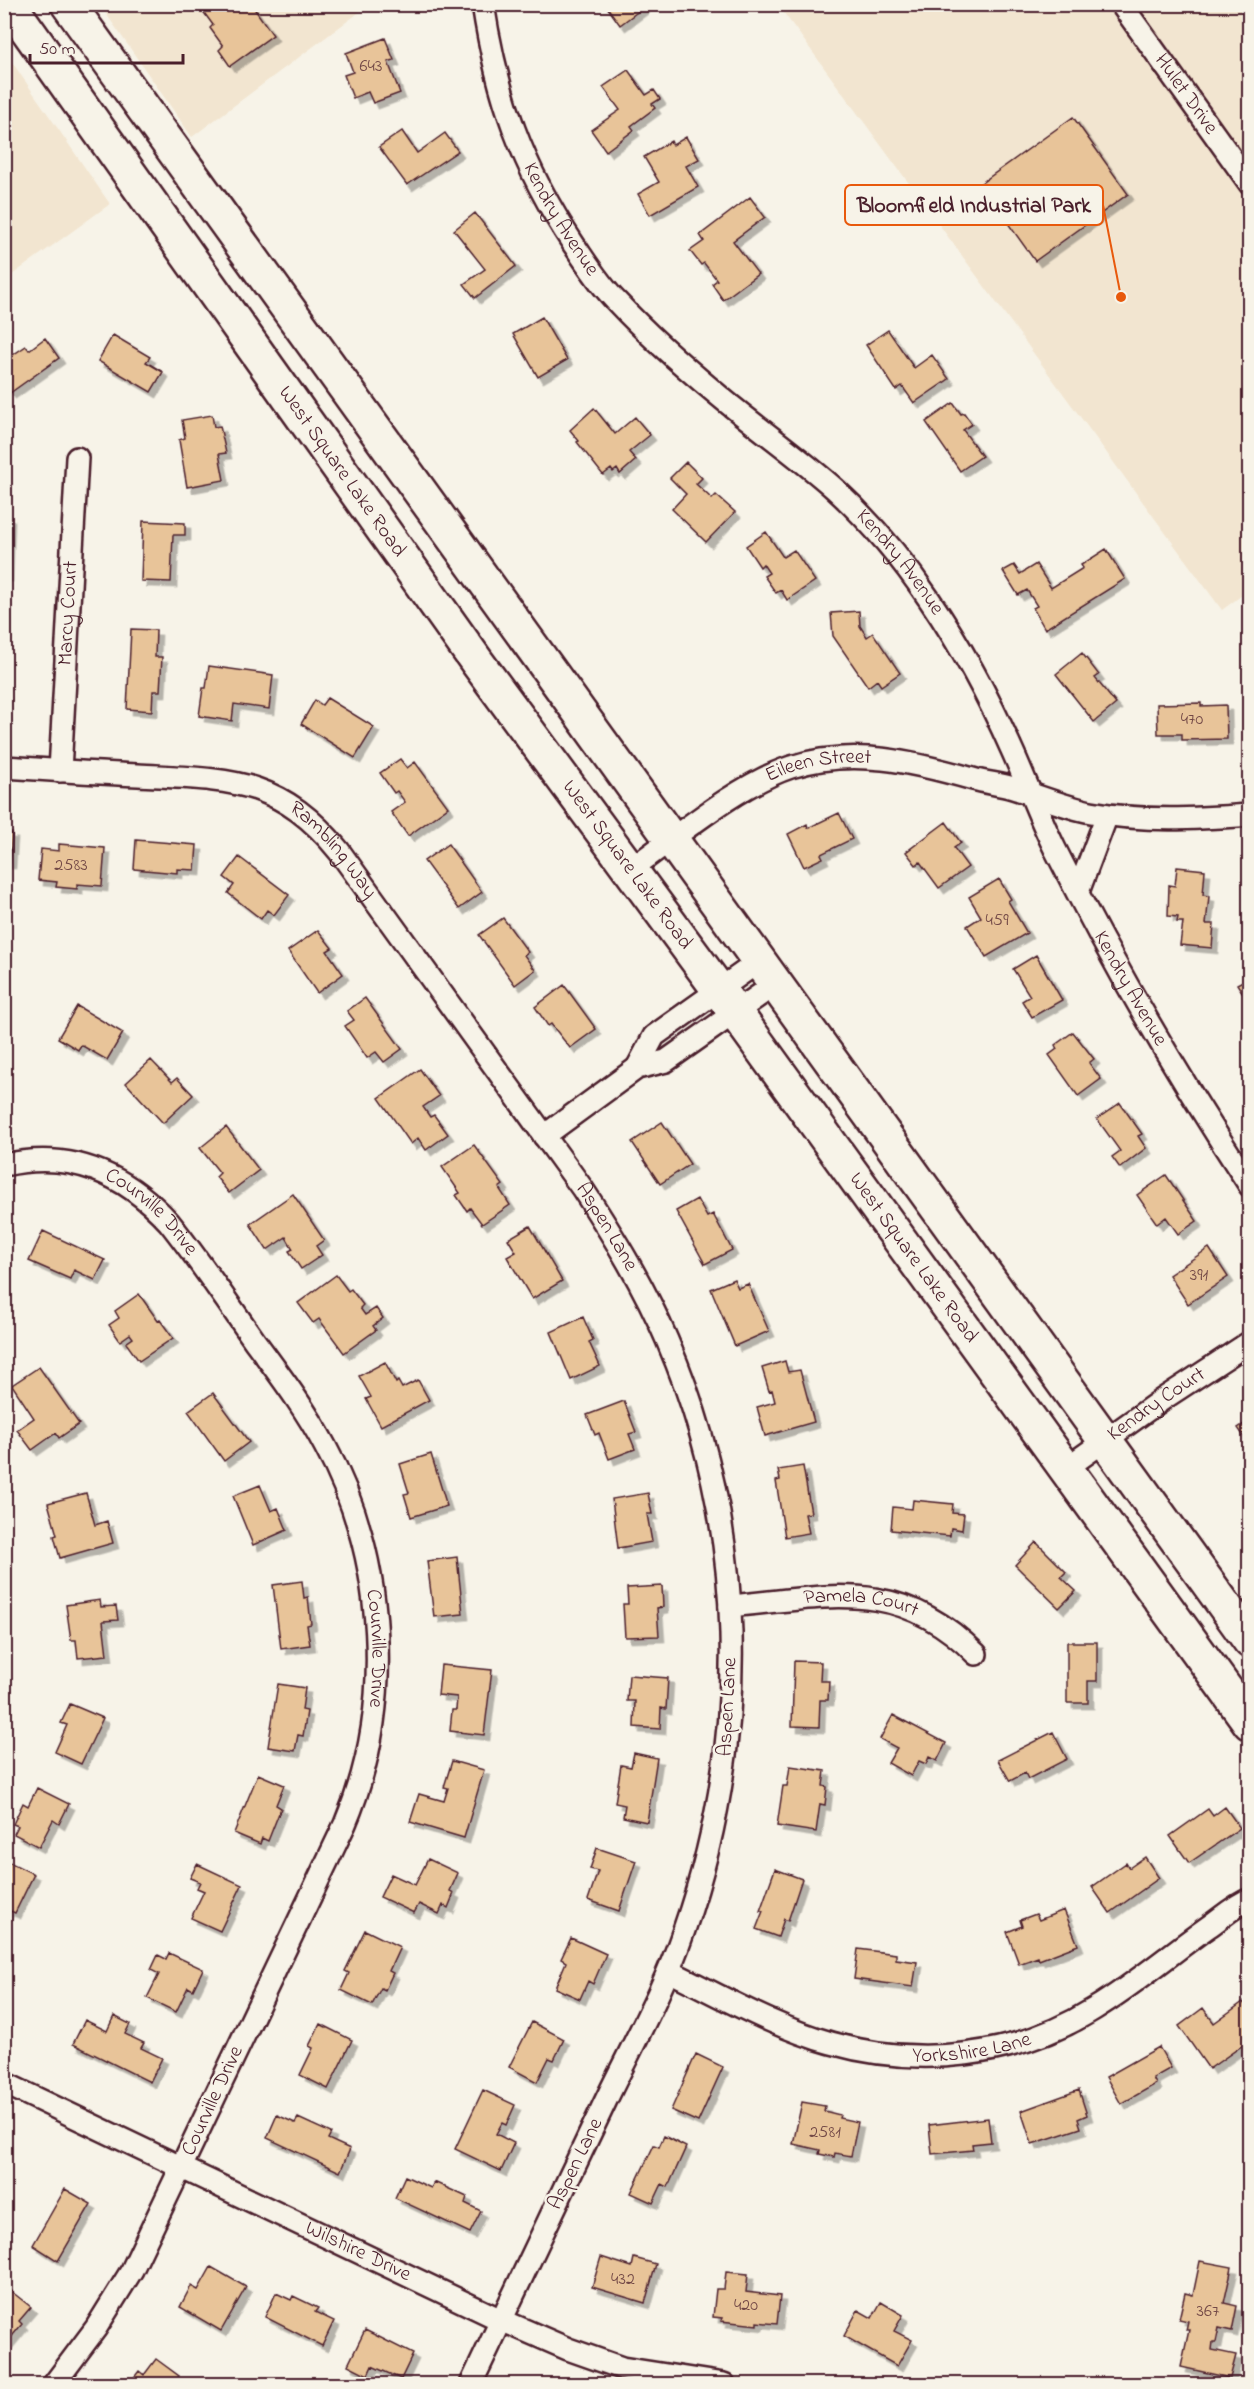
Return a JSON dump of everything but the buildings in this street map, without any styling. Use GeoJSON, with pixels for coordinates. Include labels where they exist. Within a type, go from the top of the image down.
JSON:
{"type":"FeatureCollection","features":[{"type":"Feature","properties":{"kind":"highway","name":"West Square Lake Road"},"geometry":{"type":"LineString","coordinates":[[9,4],[477,662],[631,869],[1250,1724]]}},
{"type":"Feature","properties":{"kind":"highway"},"geometry":{"type":"LineString","coordinates":[[68,4],[670,841],[1250,1641]]}},
{"type":"Feature","properties":{"kind":"street","name":"Kendry Avenue"},"geometry":{"type":"LineString","coordinates":[[483,4],[499,89],[518,142],[544,196],[595,276],[615,301],[686,367],[835,489],[881,536],[922,589],[957,643],[1002,730],[1056,851],[1078,892],[1178,1073],[1250,1186]]}},
{"type":"Feature","properties":{"kind":"street","name":"Hulet Drive"},"geometry":{"type":"LineString","coordinates":[[1121,4],[1250,184]]}},
{"type":"Feature","properties":{"kind":"street","name":"Marcy Court"},"geometry":{"type":"LineString","coordinates":[[60,771],[77,458]]}},
{"type":"Feature","properties":{"kind":"street","name":"Eileen Street"},"geometry":{"type":"LineString","coordinates":[[631,869],[755,784],[789,768],[827,758],[867,757],[910,762],[1077,809],[1107,814],[1189,819],[1250,815]]}},
{"type":"Feature","properties":{"kind":"street","name":"Rambling Way"},"geometry":{"type":"LineString","coordinates":[[4,767],[235,782],[272,795],[300,812],[325,834],[339,851],[544,1136]]}},
{"type":"Feature","properties":{"kind":"street"},"geometry":{"type":"LineString","coordinates":[[1078,892],[1107,814]]}},
{"type":"Feature","properties":{"kind":"street"},"geometry":{"type":"LineString","coordinates":[[544,1136],[638,1068],[654,1036],[727,1001],[766,973]]}},
{"type":"Feature","properties":{"kind":"street","name":"Aspen Lane"},"geometry":{"type":"LineString","coordinates":[[471,2385],[669,1971],[695,1898],[712,1831],[722,1786],[730,1716],[730,1606],[719,1515],[706,1454],[687,1392],[667,1340],[640,1283],[612,1234],[544,1136]]}},
{"type":"Feature","properties":{"kind":"street","name":"Courville Drive"},"geometry":{"type":"LineString","coordinates":[[4,1166],[23,1161],[43,1161],[85,1166],[104,1172],[143,1195],[169,1222],[297,1401],[325,1446],[352,1510],[363,1544],[370,1580],[376,1636],[377,1679],[370,1738],[358,1789],[345,1824],[136,2261],[111,2306],[54,2385]]}},
{"type":"Feature","properties":{"kind":"street","name":"Kendry Court"},"geometry":{"type":"LineString","coordinates":[[1065,1469],[1250,1342]]}},
{"type":"Feature","properties":{"kind":"street","name":"Pamela Court"},"geometry":{"type":"LineString","coordinates":[[730,1606],[840,1596],[879,1598],[906,1605],[938,1622],[959,1637],[976,1654]]}},
{"type":"Feature","properties":{"kind":"street","name":"Yorkshire Lane"},"geometry":{"type":"LineString","coordinates":[[669,1971],[788,2027],[830,2043],[894,2056],[972,2054],[1006,2047],[1047,2033],[1093,2010],[1249,1898]]}},
{"type":"Feature","properties":{"kind":"street","name":"Wilshire Drive"},"geometry":{"type":"LineString","coordinates":[[4,2083],[501,2320],[568,2349],[622,2368],[724,2385]]}},
{"type":"Feature","properties":{"kind":"shaded area"},"geometry":{"type":"Polygon","coordinates":[[[100,5],[369,5],[192,137],[100,5]]]}},
{"type":"Feature","properties":{"kind":"shaded area"},"geometry":{"type":"Polygon","coordinates":[[[778,5],[1249,5],[1249,590],[1222,610],[778,5]]]}},
{"type":"Feature","properties":{"kind":"shaded area"},"geometry":{"type":"Polygon","coordinates":[[[5,52],[110,204],[4,280],[5,52]]]}},
{"type":"Feature","properties":{"kind":"place","name":"Bloomfield Industrial Park"},"geometry":{"type":"Point","coordinates":[1121,297]}}]}
